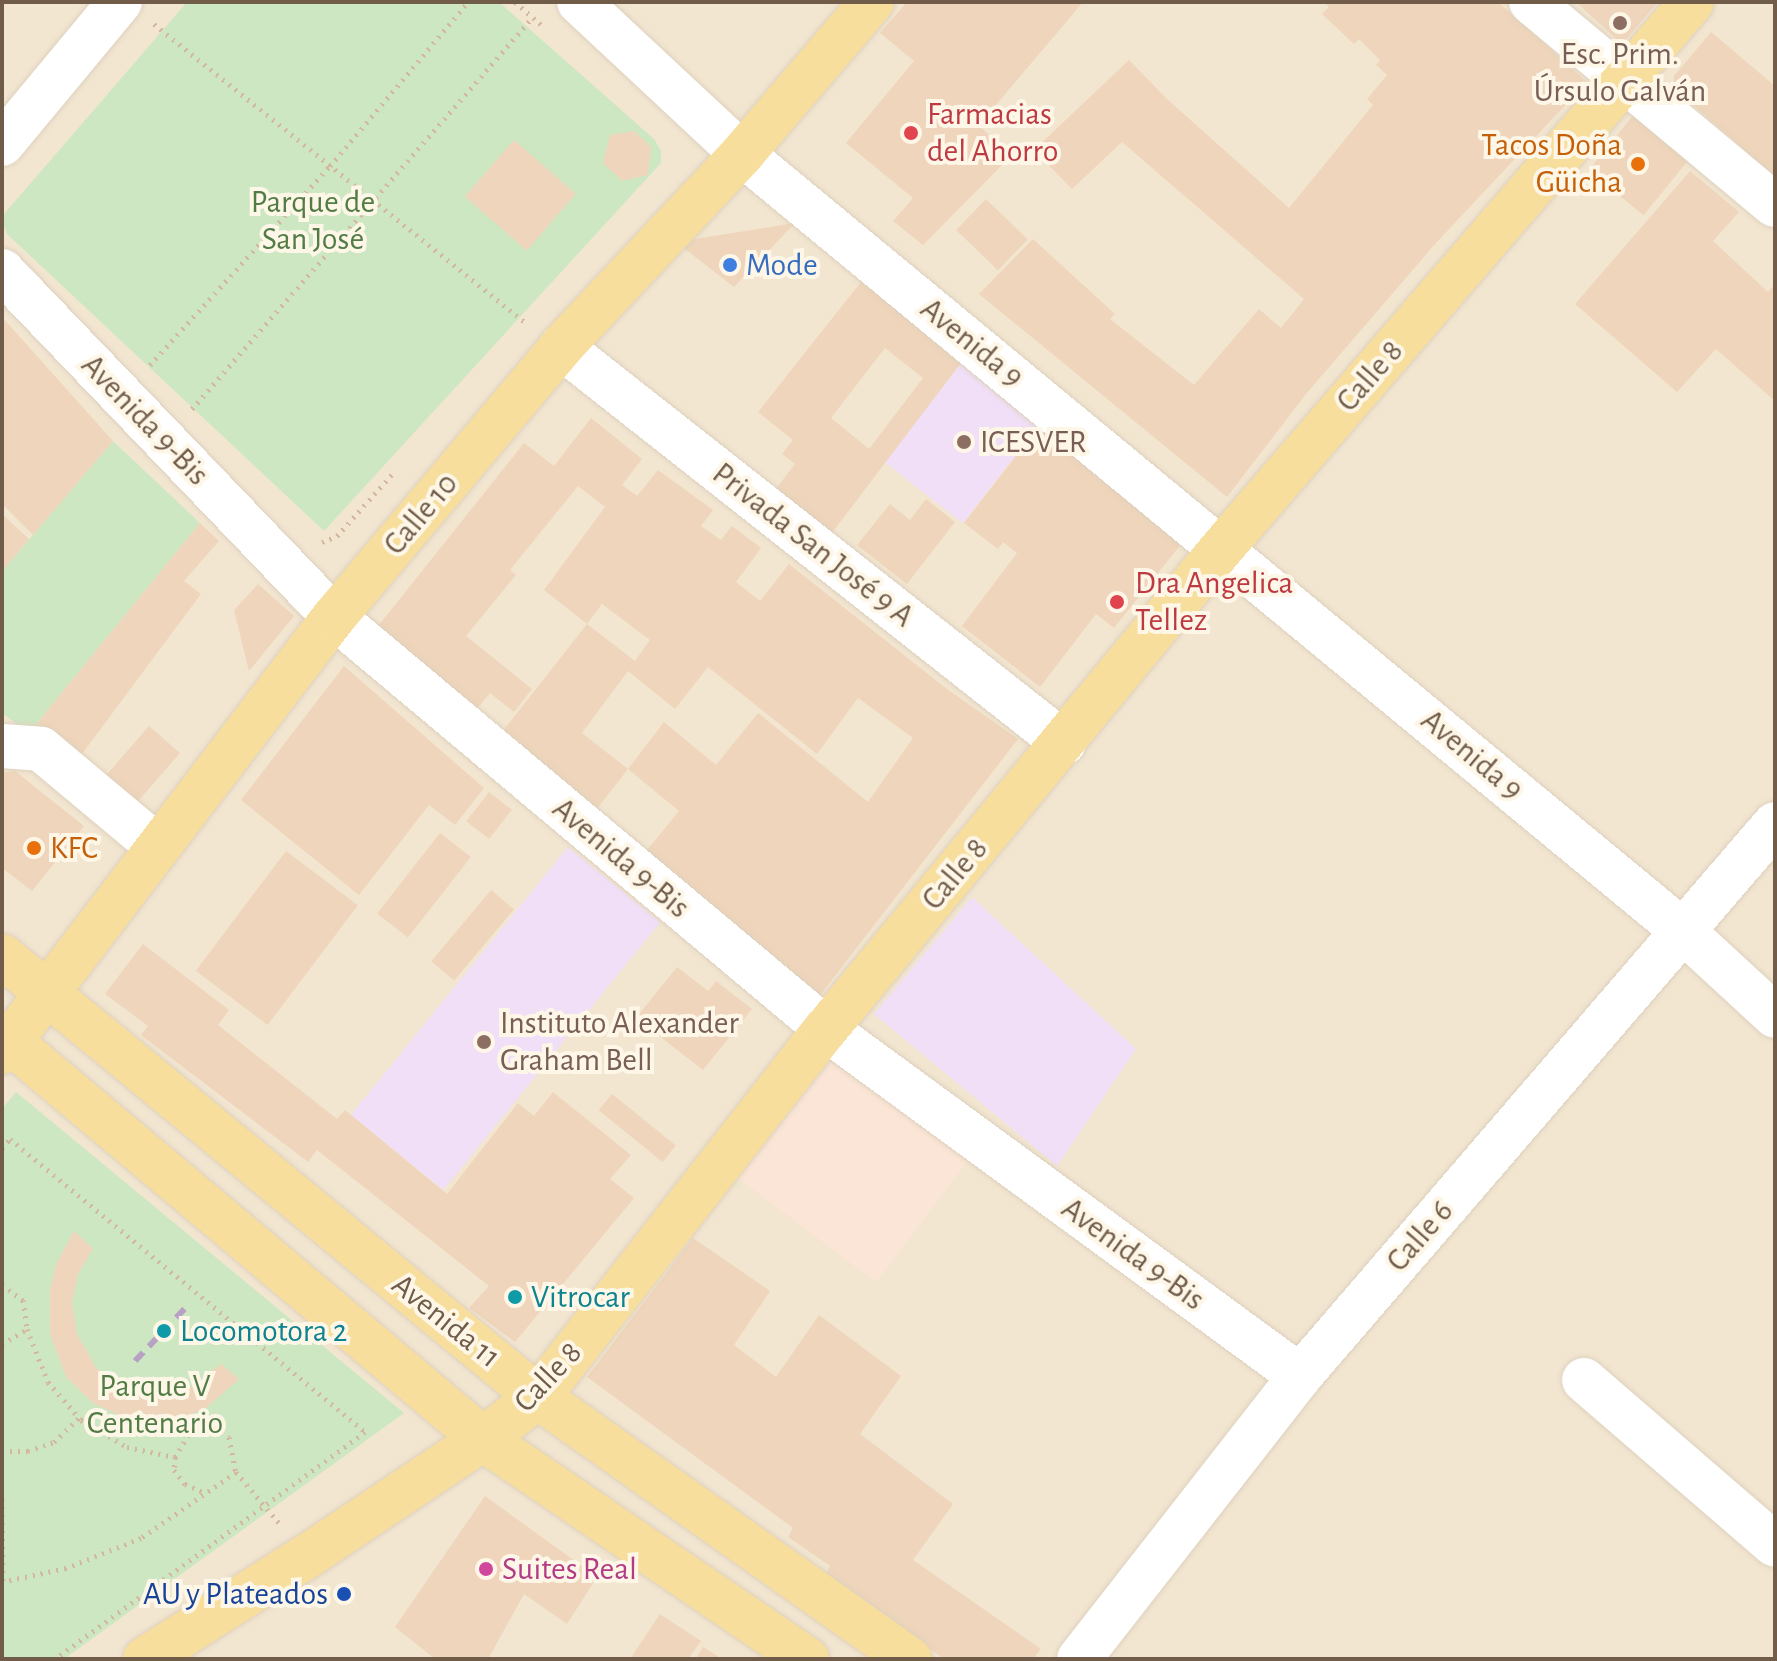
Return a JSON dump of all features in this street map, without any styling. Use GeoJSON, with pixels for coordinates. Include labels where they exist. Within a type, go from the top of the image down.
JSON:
{"type":"FeatureCollection","features":[{"type":"Feature","properties":{"kind":"main road","name":"Calle 10"},"geometry":{"type":"LineString","coordinates":[[5,1043],[334,617],[542,328],[742,154],[872,2]]}},
{"type":"Feature","properties":{"kind":"main road","name":"Calle 8"},"geometry":{"type":"LineString","coordinates":[[145,1659],[483,1439],[538,1397],[826,1029],[1222,548],[1692,2]]}},
{"type":"Feature","properties":{"kind":"main road","name":"Avenida 11"},"geometry":{"type":"LineString","coordinates":[[2,956],[538,1397],[910,1659]]}},
{"type":"Feature","properties":{"kind":"main road","name":"Avenida 11"},"geometry":{"type":"LineString","coordinates":[[5,1043],[483,1439],[807,1659]]}},
{"type":"Feature","properties":{"kind":"street","name":"Avenida 9"},"geometry":{"type":"LineString","coordinates":[[579,2],[742,154],[1683,931],[1775,1016]]}},
{"type":"Feature","properties":{"kind":"street"},"geometry":{"type":"LineString","coordinates":[[1531,2],[1623,82],[1775,205]]}},
{"type":"Feature","properties":{"kind":"street"},"geometry":{"type":"LineString","coordinates":[[2,144],[135,12]]}},
{"type":"Feature","properties":{"kind":"street","name":"Avenida 9-Bis"},"geometry":{"type":"LineString","coordinates":[[2,271],[334,617],[826,1029],[1300,1376]]}},
{"type":"Feature","properties":{"kind":"street","name":"Privada San José 9 A"},"geometry":{"type":"LineString","coordinates":[[542,328],[1064,743]]}},
{"type":"Feature","properties":{"kind":"street"},"geometry":{"type":"LineString","coordinates":[[2,746],[41,749],[158,847]]}},
{"type":"Feature","properties":{"kind":"street","name":"Calle 6"},"geometry":{"type":"LineString","coordinates":[[1079,1659],[1300,1376],[1775,824]]}},
{"type":"Feature","properties":{"kind":"street"},"geometry":{"type":"LineString","coordinates":[[1584,1380],[1775,1545]]}},
{"type":"Feature","properties":{"kind":"path"},"geometry":{"type":"LineString","coordinates":[[140,375],[330,166],[468,2]]}},
{"type":"Feature","properties":{"kind":"path"},"geometry":{"type":"LineString","coordinates":[[515,2],[544,28]]}},
{"type":"Feature","properties":{"kind":"path"},"geometry":{"type":"LineString","coordinates":[[135,12],[375,202],[542,328]]}},
{"type":"Feature","properties":{"kind":"path"},"geometry":{"type":"LineString","coordinates":[[184,418],[532,18]]}},
{"type":"Feature","properties":{"kind":"path"},"geometry":{"type":"LineString","coordinates":[[516,336],[542,328]]}},
{"type":"Feature","properties":{"kind":"path"},"geometry":{"type":"LineString","coordinates":[[311,538],[324,542],[337,536],[400,465]]}},
{"type":"Feature","properties":{"kind":"path"},"geometry":{"type":"LineString","coordinates":[[2,1148],[10,1139],[365,1432],[55,1659]]}},
{"type":"Feature","properties":{"kind":"path"},"geometry":{"type":"LineString","coordinates":[[2,1285],[23,1300],[27,1329],[48,1382],[79,1418],[127,1447],[175,1457]]}},
{"type":"Feature","properties":{"kind":"path"},"geometry":{"type":"LineString","coordinates":[[2,1344],[27,1329]]}},
{"type":"Feature","properties":{"kind":"path"},"geometry":{"type":"LineString","coordinates":[[2,1451],[28,1451],[54,1442],[79,1418]]}},
{"type":"Feature","properties":{"kind":"path"},"geometry":{"type":"LineString","coordinates":[[205,1493],[185,1484],[174,1470],[175,1457],[191,1430],[215,1427],[229,1437],[236,1472],[306,1557]]}},
{"type":"Feature","properties":{"kind":"path"},"geometry":{"type":"LineString","coordinates":[[2,1499],[3,1582],[66,1568],[141,1538],[236,1472]]}},
{"type":"Feature","properties":{"kind":"shaded area"},"geometry":{"type":"Polygon","coordinates":[[[2,2],[1775,2],[1775,1659],[2,1659],[2,2]]]}},
{"type":"Feature","properties":{"kind":"shaded area","name":"ICESVER"},"geometry":{"type":"Polygon","coordinates":[[[964,359],[1043,421],[963,523],[884,461],[964,359]]]}},
{"type":"Feature","properties":{"kind":"shaded area","name":"Instituto Alexander Graham Bell"},"geometry":{"type":"Polygon","coordinates":[[[568,847],[660,922],[443,1190],[351,1115],[568,847]]]}},
{"type":"Feature","properties":{"kind":"shaded area"},"geometry":{"type":"Polygon","coordinates":[[[972,897],[1136,1049],[1057,1166],[874,1014],[972,897]]]}},
{"type":"Feature","properties":{"kind":"shaded area"},"geometry":{"type":"Polygon","coordinates":[[[830,1051],[971,1157],[876,1282],[736,1176],[830,1051]]]}},
{"type":"Feature","properties":{"kind":"green space","name":"Parque de San José"},"geometry":{"type":"Polygon","coordinates":[[[187,2],[499,2],[654,139],[661,151],[661,163],[324,531],[7,234],[3,223],[5,213],[187,2]]]}},
{"type":"Feature","properties":{"kind":"green space"},"geometry":{"type":"Polygon","coordinates":[[[113,441],[200,523],[29,733],[2,713],[2,571],[113,441]]]}},
{"type":"Feature","properties":{"kind":"green space","name":"Parque V Centenario"},"geometry":{"type":"Polygon","coordinates":[[[16,1092],[404,1413],[64,1659],[2,1659],[2,1109],[16,1092]]]}},
{"type":"Feature","properties":{"kind":"building"},"geometry":{"type":"Polygon","coordinates":[[[907,2],[1083,2],[984,119],[981,116],[976,123],[1012,155],[923,245],[893,221],[913,198],[846,143],[914,61],[880,33],[907,2]]]}},
{"type":"Feature","properties":{"kind":"building"},"geometry":{"type":"Polygon","coordinates":[[[1323,2],[1498,2],[1587,82],[1436,243],[1306,394],[1227,497],[979,294],[1033,239],[1115,314],[1110,319],[1194,385],[1259,309],[1281,328],[1304,299],[1122,142],[1072,189],[1034,150],[1129,60],[1167,99],[1289,208],[1373,105],[1367,99],[1387,75],[1376,65],[1380,60],[1359,39],[1354,44],[1322,14],[1329,7],[1323,2]]]}},
{"type":"Feature","properties":{"kind":"building","name":"Esc. Prim. Úrsulo Galván"},"geometry":{"type":"Polygon","coordinates":[[[1576,2],[1658,2],[1622,44],[1576,2]]]}},
{"type":"Feature","properties":{"kind":"building"},"geometry":{"type":"Polygon","coordinates":[[[1711,32],[1775,86],[1775,177],[1674,88],[1674,76],[1711,32]]]}},
{"type":"Feature","properties":{"kind":"building","name":"Tacos Doña Güicha"},"geometry":{"type":"Polygon","coordinates":[[[1635,113],[1690,158],[1644,215],[1588,171],[1635,113]]]}},
{"type":"Feature","properties":{"kind":"building"},"geometry":{"type":"Polygon","coordinates":[[[634,131],[651,147],[648,175],[622,181],[603,163],[610,135],[634,131]]]}},
{"type":"Feature","properties":{"kind":"building"},"geometry":{"type":"Polygon","coordinates":[[[514,140],[576,194],[527,250],[465,197],[514,140]]]}},
{"type":"Feature","properties":{"kind":"building"},"geometry":{"type":"Polygon","coordinates":[[[1690,171],[1739,212],[1713,241],[1768,292],[1775,284],[1775,401],[1716,349],[1677,392],[1575,304],[1690,171]]]}},
{"type":"Feature","properties":{"kind":"building"},"geometry":{"type":"Polygon","coordinates":[[[986,199],[1028,239],[998,270],[956,230],[986,199]]]}},
{"type":"Feature","properties":{"kind":"building","name":"Mode"},"geometry":{"type":"Polygon","coordinates":[[[795,223],[734,287],[676,242],[795,223]]]}},
{"type":"Feature","properties":{"kind":"building"},"geometry":{"type":"Polygon","coordinates":[[[864,278],[964,359],[825,542],[769,498],[795,464],[782,454],[793,440],[758,412],[864,278]],[[885,348],[831,418],[869,449],[923,378],[885,348]]]}},
{"type":"Feature","properties":{"kind":"building"},"geometry":{"type":"Polygon","coordinates":[[[2,317],[113,441],[33,535],[2,504],[2,317]]]}},
{"type":"Feature","properties":{"kind":"building"},"geometry":{"type":"Polygon","coordinates":[[[591,418],[642,459],[622,485],[637,496],[658,470],[713,510],[701,526],[721,540],[732,526],[761,548],[736,582],[760,601],[789,564],[947,689],[1018,739],[817,999],[643,855],[679,811],[628,769],[593,814],[499,736],[587,624],[544,590],[605,507],[578,486],[510,570],[516,575],[466,636],[532,689],[514,712],[490,693],[475,711],[375,630],[524,443],[554,466],[591,418]],[[602,604],[587,624],[635,661],[650,640],[602,604]],[[708,667],[675,709],[628,671],[582,733],[628,769],[664,722],[716,765],[758,713],[868,802],[913,738],[858,698],[817,754],[708,667]]]}},
{"type":"Feature","properties":{"kind":"building"},"geometry":{"type":"Polygon","coordinates":[[[1043,421],[1186,538],[1114,628],[1096,614],[1040,687],[962,626],[1017,553],[1003,542],[998,549],[964,523],[1043,421]]]}},
{"type":"Feature","properties":{"kind":"building"},"geometry":{"type":"Polygon","coordinates":[[[926,499],[955,522],[907,584],[857,545],[890,504],[910,520],[926,499]]]}},
{"type":"Feature","properties":{"kind":"building"},"geometry":{"type":"Polygon","coordinates":[[[2,514],[29,539],[2,571],[2,514]]]}},
{"type":"Feature","properties":{"kind":"building"},"geometry":{"type":"Polygon","coordinates":[[[200,523],[219,541],[184,581],[201,594],[73,766],[29,733],[200,523]]]}},
{"type":"Feature","properties":{"kind":"building"},"geometry":{"type":"Polygon","coordinates":[[[258,584],[294,616],[249,671],[234,610],[258,584]]]}},
{"type":"Feature","properties":{"kind":"building"},"geometry":{"type":"Polygon","coordinates":[[[344,666],[484,788],[455,825],[429,805],[359,895],[241,800],[344,666]]]}},
{"type":"Feature","properties":{"kind":"building"},"geometry":{"type":"Polygon","coordinates":[[[149,726],[180,753],[129,812],[98,785],[149,726]]]}},
{"type":"Feature","properties":{"kind":"building","name":"KFC"},"geometry":{"type":"Polygon","coordinates":[[[15,771],[84,826],[32,891],[5,870],[2,874],[2,773],[15,771]]]}},
{"type":"Feature","properties":{"kind":"building"},"geometry":{"type":"Polygon","coordinates":[[[489,792],[512,810],[489,839],[466,821],[489,792]]]}},
{"type":"Feature","properties":{"kind":"building"},"geometry":{"type":"Polygon","coordinates":[[[440,833],[471,857],[408,937],[377,913],[440,833]]]}},
{"type":"Feature","properties":{"kind":"building"},"geometry":{"type":"Polygon","coordinates":[[[286,851],[358,905],[268,1025],[196,971],[286,851]]]}},
{"type":"Feature","properties":{"kind":"building"},"geometry":{"type":"Polygon","coordinates":[[[491,890],[514,909],[454,981],[431,961],[491,890]]]}},
{"type":"Feature","properties":{"kind":"building"},"geometry":{"type":"Polygon","coordinates":[[[143,944],[229,1010],[218,1025],[337,1119],[345,1110],[447,1194],[518,1103],[534,1116],[553,1092],[631,1155],[610,1179],[634,1198],[515,1342],[469,1308],[489,1286],[317,1150],[308,1162],[141,1035],[148,1026],[105,994],[143,944]]]}},
{"type":"Feature","properties":{"kind":"building"},"geometry":{"type":"Polygon","coordinates":[[[677,967],[708,991],[716,981],[752,1009],[703,1070],[636,1018],[677,967]]]}},
{"type":"Feature","properties":{"kind":"building"},"geometry":{"type":"Polygon","coordinates":[[[612,1094],[676,1146],[663,1162],[599,1110],[612,1094]]]}},
{"type":"Feature","properties":{"kind":"building"},"geometry":{"type":"Polygon","coordinates":[[[74,1231],[93,1249],[78,1274],[72,1302],[77,1334],[96,1368],[127,1391],[154,1396],[188,1389],[221,1364],[239,1379],[206,1408],[172,1422],[133,1421],[94,1404],[66,1377],[50,1334],[50,1290],[56,1264],[74,1231]]]}},
{"type":"Feature","properties":{"kind":"building"},"geometry":{"type":"Polygon","coordinates":[[[693,1238],[770,1291],[734,1345],[776,1377],[819,1315],[901,1376],[860,1434],[953,1504],[913,1560],[1041,1649],[1033,1659],[944,1659],[826,1574],[830,1566],[788,1537],[793,1528],[587,1377],[693,1238]]]}},
{"type":"Feature","properties":{"kind":"building","name":"Suites Real"},"geometry":{"type":"Polygon","coordinates":[[[485,1496],[597,1577],[567,1624],[524,1594],[488,1659],[435,1659],[395,1627],[485,1496]]]}},
{"type":"Feature","properties":{"kind":"building"},"geometry":{"type":"Polygon","coordinates":[[[660,1614],[701,1641],[688,1659],[630,1659],[660,1614]]]}},
{"type":"Feature","properties":{"kind":"building"},"geometry":{"type":"Polygon","coordinates":[[[703,1647],[722,1659],[696,1659],[703,1647]]]}},
{"type":"Feature","properties":{"kind":"railway"},"geometry":{"type":"LineString","coordinates":[[135,1361],[190,1303]]}},
{"type":"Feature","properties":{"kind":"place","name":"Esc. Prim. Úrsulo Galván"},"geometry":{"type":"Point","coordinates":[1620,23]}},
{"type":"Feature","properties":{"kind":"place","name":"Farmacias del Ahorro"},"geometry":{"type":"Point","coordinates":[911,133]}},
{"type":"Feature","properties":{"kind":"place","name":"Tacos Doña Güicha"},"geometry":{"type":"Point","coordinates":[1638,164]}},
{"type":"Feature","properties":{"kind":"place","name":"Mode"},"geometry":{"type":"Point","coordinates":[730,265]}},
{"type":"Feature","properties":{"kind":"place","name":"ICESVER"},"geometry":{"type":"Point","coordinates":[964,442]}},
{"type":"Feature","properties":{"kind":"place","name":"Dra Angelica Tellez"},"geometry":{"type":"Point","coordinates":[1117,602]}},
{"type":"Feature","properties":{"kind":"place","name":"KFC"},"geometry":{"type":"Point","coordinates":[34,848]}},
{"type":"Feature","properties":{"kind":"place","name":"Instituto Alexander Graham Bell"},"geometry":{"type":"Point","coordinates":[484,1042]}},
{"type":"Feature","properties":{"kind":"place","name":"Vitrocar"},"geometry":{"type":"Point","coordinates":[515,1297]}},
{"type":"Feature","properties":{"kind":"place","name":"Locomotora 2"},"geometry":{"type":"Point","coordinates":[164,1331]}},
{"type":"Feature","properties":{"kind":"place","name":"Suites Real"},"geometry":{"type":"Point","coordinates":[486,1569]}},
{"type":"Feature","properties":{"kind":"place","name":"AU y Plateados"},"geometry":{"type":"Point","coordinates":[344,1594]}}]}
